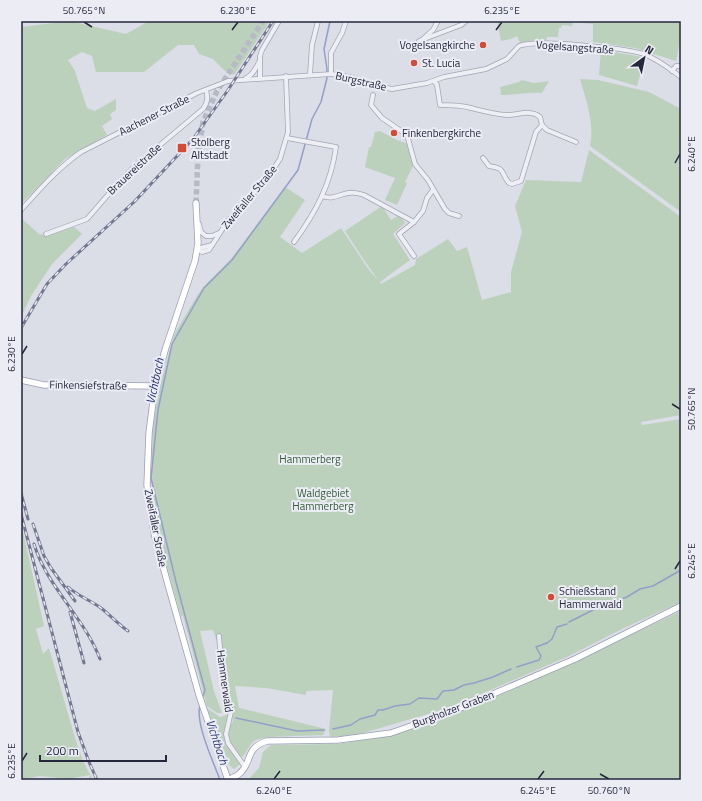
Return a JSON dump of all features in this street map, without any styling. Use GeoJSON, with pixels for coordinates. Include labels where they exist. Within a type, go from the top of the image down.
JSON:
{"type":"FeatureCollection","features":[{"type":"Feature","properties":{"kind":"main road"},"geometry":{"type":"LineString","coordinates":[[196,202],[198,220],[197,249]]}},
{"type":"Feature","properties":{"kind":"main road","name":"Zweifaller Straße"},"geometry":{"type":"LineString","coordinates":[[197,249],[190,276],[166,347],[155,386],[149,433],[147,485],[154,533],[199,695],[228,780]]}},
{"type":"Feature","properties":{"kind":"main road","name":"Finkensiefstraße"},"geometry":{"type":"LineString","coordinates":[[21,380],[48,385],[155,386]]}},
{"type":"Feature","properties":{"kind":"main road","name":"Burgholzer Graben"},"geometry":{"type":"LineString","coordinates":[[246,767],[253,749],[260,743],[267,740],[338,740],[391,733],[451,712],[575,659],[681,606]]}},
{"type":"Feature","properties":{"kind":"main road"},"geometry":{"type":"LineString","coordinates":[[228,780],[238,775],[246,767]]}},
{"type":"Feature","properties":{"kind":"street"},"geometry":{"type":"LineString","coordinates":[[241,80],[250,76],[255,71],[262,50],[279,21]]}},
{"type":"Feature","properties":{"kind":"street"},"geometry":{"type":"LineString","coordinates":[[310,74],[312,45],[318,21]]}},
{"type":"Feature","properties":{"kind":"street"},"geometry":{"type":"LineString","coordinates":[[330,74],[331,54],[342,33],[346,21]]}},
{"type":"Feature","properties":{"kind":"street"},"geometry":{"type":"LineString","coordinates":[[438,21],[432,30],[419,41],[461,25],[466,21]]}},
{"type":"Feature","properties":{"kind":"street","name":"Vogelsangstraße"},"geometry":{"type":"LineString","coordinates":[[434,81],[444,77],[486,69],[507,59],[519,46],[534,44],[594,46],[633,52],[652,58],[681,77]]}},
{"type":"Feature","properties":{"kind":"street"},"geometry":{"type":"LineString","coordinates":[[259,62],[260,78]]}},
{"type":"Feature","properties":{"kind":"street"},"geometry":{"type":"LineString","coordinates":[[672,71],[676,66],[681,66]]}},
{"type":"Feature","properties":{"kind":"street","name":"Burgstraße"},"geometry":{"type":"LineString","coordinates":[[310,74],[330,74],[350,77],[377,86],[392,89],[434,81]]}},
{"type":"Feature","properties":{"kind":"street","name":"Aachener Straße"},"geometry":{"type":"LineString","coordinates":[[21,210],[69,160],[81,152],[223,82],[310,74]]}},
{"type":"Feature","properties":{"kind":"street","name":"Zweifaller Straße"},"geometry":{"type":"LineString","coordinates":[[197,249],[212,244],[235,212],[266,180],[280,159],[287,138],[288,124],[286,76]]}},
{"type":"Feature","properties":{"kind":"street"},"geometry":{"type":"LineString","coordinates":[[434,81],[437,85],[440,105],[459,106],[496,114],[510,115],[534,113],[540,117],[542,125],[547,130],[576,142]]}},
{"type":"Feature","properties":{"kind":"street","name":"Brauereistraße"},"geometry":{"type":"LineString","coordinates":[[46,234],[87,219],[113,188],[135,166],[203,109],[207,103],[208,97],[206,90]]}},
{"type":"Feature","properties":{"kind":"street"},"geometry":{"type":"LineString","coordinates":[[373,95],[371,105],[389,123],[407,135],[415,164],[428,180],[449,213],[459,216]]}},
{"type":"Feature","properties":{"kind":"street"},"geometry":{"type":"LineString","coordinates":[[483,158],[489,166],[497,167],[502,170],[509,183],[512,184],[521,181],[536,132],[542,125]]}},
{"type":"Feature","properties":{"kind":"street"},"geometry":{"type":"LineString","coordinates":[[287,138],[336,147],[332,171],[322,196],[305,227],[294,242]]}},
{"type":"Feature","properties":{"kind":"street"},"geometry":{"type":"LineString","coordinates":[[414,256],[399,234],[414,222],[423,211],[427,198],[433,190]]}},
{"type":"Feature","properties":{"kind":"street"},"geometry":{"type":"LineString","coordinates":[[322,196],[331,199],[347,193],[355,192],[364,195],[414,222]]}},
{"type":"Feature","properties":{"kind":"street"},"geometry":{"type":"LineString","coordinates":[[198,220],[203,234],[208,237],[219,233]]}},
{"type":"Feature","properties":{"kind":"street","name":"Hammerwald"},"geometry":{"type":"LineString","coordinates":[[219,636],[222,673],[231,712],[226,734],[228,743],[246,767]]}},
{"type":"Feature","properties":{"kind":"green space"},"geometry":{"type":"Polygon","coordinates":[[[70,21],[126,34],[149,21],[270,21],[234,75],[225,71],[213,59],[199,54],[194,45],[178,45],[144,72],[96,72],[92,56],[82,52],[68,60],[75,71],[87,108],[95,111],[116,99],[116,110],[110,114],[112,119],[102,126],[107,135],[65,159],[21,204],[21,102],[23,100],[21,90],[21,27],[70,21]]]}},
{"type":"Feature","properties":{"kind":"green space"},"geometry":{"type":"Polygon","coordinates":[[[497,21],[681,21],[681,36],[676,61],[635,48],[593,42],[593,24],[573,22],[572,26],[562,25],[561,28],[559,28],[558,37],[547,37],[546,42],[535,41],[520,43],[517,36],[501,41],[497,21]]]}},
{"type":"Feature","properties":{"kind":"green space"},"geometry":{"type":"Polygon","coordinates":[[[601,50],[645,58],[637,86],[599,75],[601,50]]]}},
{"type":"Feature","properties":{"kind":"green space"},"geometry":{"type":"Polygon","coordinates":[[[580,79],[598,80],[649,92],[681,109],[681,212],[590,146],[591,121],[580,79]]]}},
{"type":"Feature","properties":{"kind":"green space"},"geometry":{"type":"Polygon","coordinates":[[[522,80],[534,83],[549,81],[542,93],[501,95],[500,87],[522,80]]]}},
{"type":"Feature","properties":{"kind":"green space"},"geometry":{"type":"Polygon","coordinates":[[[380,131],[408,144],[413,166],[405,182],[407,183],[397,205],[385,200],[395,178],[365,167],[369,147],[371,147],[375,132],[380,131]]]}},
{"type":"Feature","properties":{"kind":"green space","name":"Waldgebiet Hammerberg"},"geometry":{"type":"Polygon","coordinates":[[[589,150],[681,217],[681,415],[641,422],[642,425],[681,419],[681,602],[622,629],[569,656],[449,708],[356,735],[330,737],[329,730],[333,690],[306,691],[306,695],[266,688],[235,686],[239,708],[326,729],[323,735],[259,739],[254,741],[249,746],[244,756],[241,757],[230,742],[228,730],[233,721],[222,661],[213,630],[200,631],[214,691],[222,713],[217,713],[207,706],[183,616],[181,616],[158,535],[151,478],[153,425],[161,381],[175,333],[203,287],[231,259],[285,187],[305,200],[280,237],[302,253],[341,228],[369,270],[379,281],[345,231],[382,206],[391,220],[400,215],[405,223],[393,234],[410,260],[380,282],[381,284],[415,265],[416,259],[448,239],[457,251],[467,247],[482,300],[511,292],[511,272],[522,232],[515,206],[526,180],[581,182],[589,150]]]}},
{"type":"Feature","properties":{"kind":"green space"},"geometry":{"type":"Polygon","coordinates":[[[21,218],[39,234],[47,236],[74,227],[82,234],[52,264],[31,296],[21,317],[21,218]]]}},
{"type":"Feature","properties":{"kind":"green space"},"geometry":{"type":"Polygon","coordinates":[[[21,523],[44,626],[36,629],[43,654],[49,648],[75,738],[83,761],[93,780],[89,780],[90,775],[68,779],[40,776],[21,780],[21,523]]]}},
{"type":"Feature","properties":{"kind":"green space"},"geometry":{"type":"Polygon","coordinates":[[[681,611],[681,780],[248,780],[259,768],[263,752],[271,745],[337,744],[390,736],[452,715],[568,665],[681,611]]]}},
{"type":"Feature","properties":{"kind":"green space"},"geometry":{"type":"Polygon","coordinates":[[[207,708],[220,717],[230,714],[228,720],[226,721],[224,734],[227,744],[240,764],[234,769],[230,766],[207,708]]]}},
{"type":"Feature","properties":{"kind":"waterway","name":"Vichtbach"},"geometry":{"type":"LineString","coordinates":[[202,699],[205,690],[176,582],[151,478],[158,410],[172,344],[204,288],[232,260],[298,170],[312,119],[321,102],[327,78],[324,49],[330,21]]}},
{"type":"Feature","properties":{"kind":"waterway"},"geometry":{"type":"LineString","coordinates":[[569,622],[601,606],[627,597],[640,589],[653,586],[681,570]]}},
{"type":"Feature","properties":{"kind":"waterway"},"geometry":{"type":"LineString","coordinates":[[517,667],[539,660],[541,656],[536,647],[547,643],[552,639],[557,627],[567,624]]}},
{"type":"Feature","properties":{"kind":"waterway"},"geometry":{"type":"LineString","coordinates":[[333,729],[351,725],[360,719],[375,715],[378,710],[410,704],[419,698],[437,699],[443,691],[454,690],[464,685],[493,677],[511,669]]}},
{"type":"Feature","properties":{"kind":"waterway","name":"Vichtbach"},"geometry":{"type":"LineString","coordinates":[[200,705],[199,713],[202,732],[220,780]]}},
{"type":"Feature","properties":{"kind":"waterway"},"geometry":{"type":"LineString","coordinates":[[236,718],[297,731],[324,730]]}},
{"type":"Feature","properties":{"kind":"tunnel"},"geometry":{"type":"LineString","coordinates":[[196,203],[198,155],[203,122],[217,91],[263,21]]}},
{"type":"Feature","properties":{"kind":"railway"},"geometry":{"type":"LineString","coordinates":[[21,328],[47,284],[66,264],[134,202],[193,139],[228,90],[273,21]]}},
{"type":"Feature","properties":{"kind":"railway"},"geometry":{"type":"LineString","coordinates":[[21,493],[28,519]]}},
{"type":"Feature","properties":{"kind":"railway"},"geometry":{"type":"LineString","coordinates":[[21,514],[78,732],[97,780]]}},
{"type":"Feature","properties":{"kind":"railway"},"geometry":{"type":"LineString","coordinates":[[33,524],[44,556],[75,601]]}},
{"type":"Feature","properties":{"kind":"railway"},"geometry":{"type":"LineString","coordinates":[[34,544],[40,560],[56,588],[85,629],[100,659]]}},
{"type":"Feature","properties":{"kind":"railway"},"geometry":{"type":"LineString","coordinates":[[68,587],[101,608],[128,631]]}},
{"type":"Feature","properties":{"kind":"railway"},"geometry":{"type":"LineString","coordinates":[[70,612],[84,663]]}},
{"type":"Feature","properties":{"kind":"place","name":"Vogelsangkirche"},"geometry":{"type":"Point","coordinates":[483,45]}},
{"type":"Feature","properties":{"kind":"place","name":"St. Lucia"},"geometry":{"type":"Point","coordinates":[414,63]}},
{"type":"Feature","properties":{"kind":"place","name":"Finkenbergkirche"},"geometry":{"type":"Point","coordinates":[394,133]}},
{"type":"Feature","properties":{"kind":"place","name":"Stolberg Altstadt"},"geometry":{"type":"Point","coordinates":[182,148]}},
{"type":"Feature","properties":{"kind":"place","name":"Schießstand Hammerwald"},"geometry":{"type":"Point","coordinates":[551,597]}},
{"type":"Feature","properties":{"kind":"park label","name":"Hammerberg"},"geometry":{"type":"Point","coordinates":[310,459]}}]}
